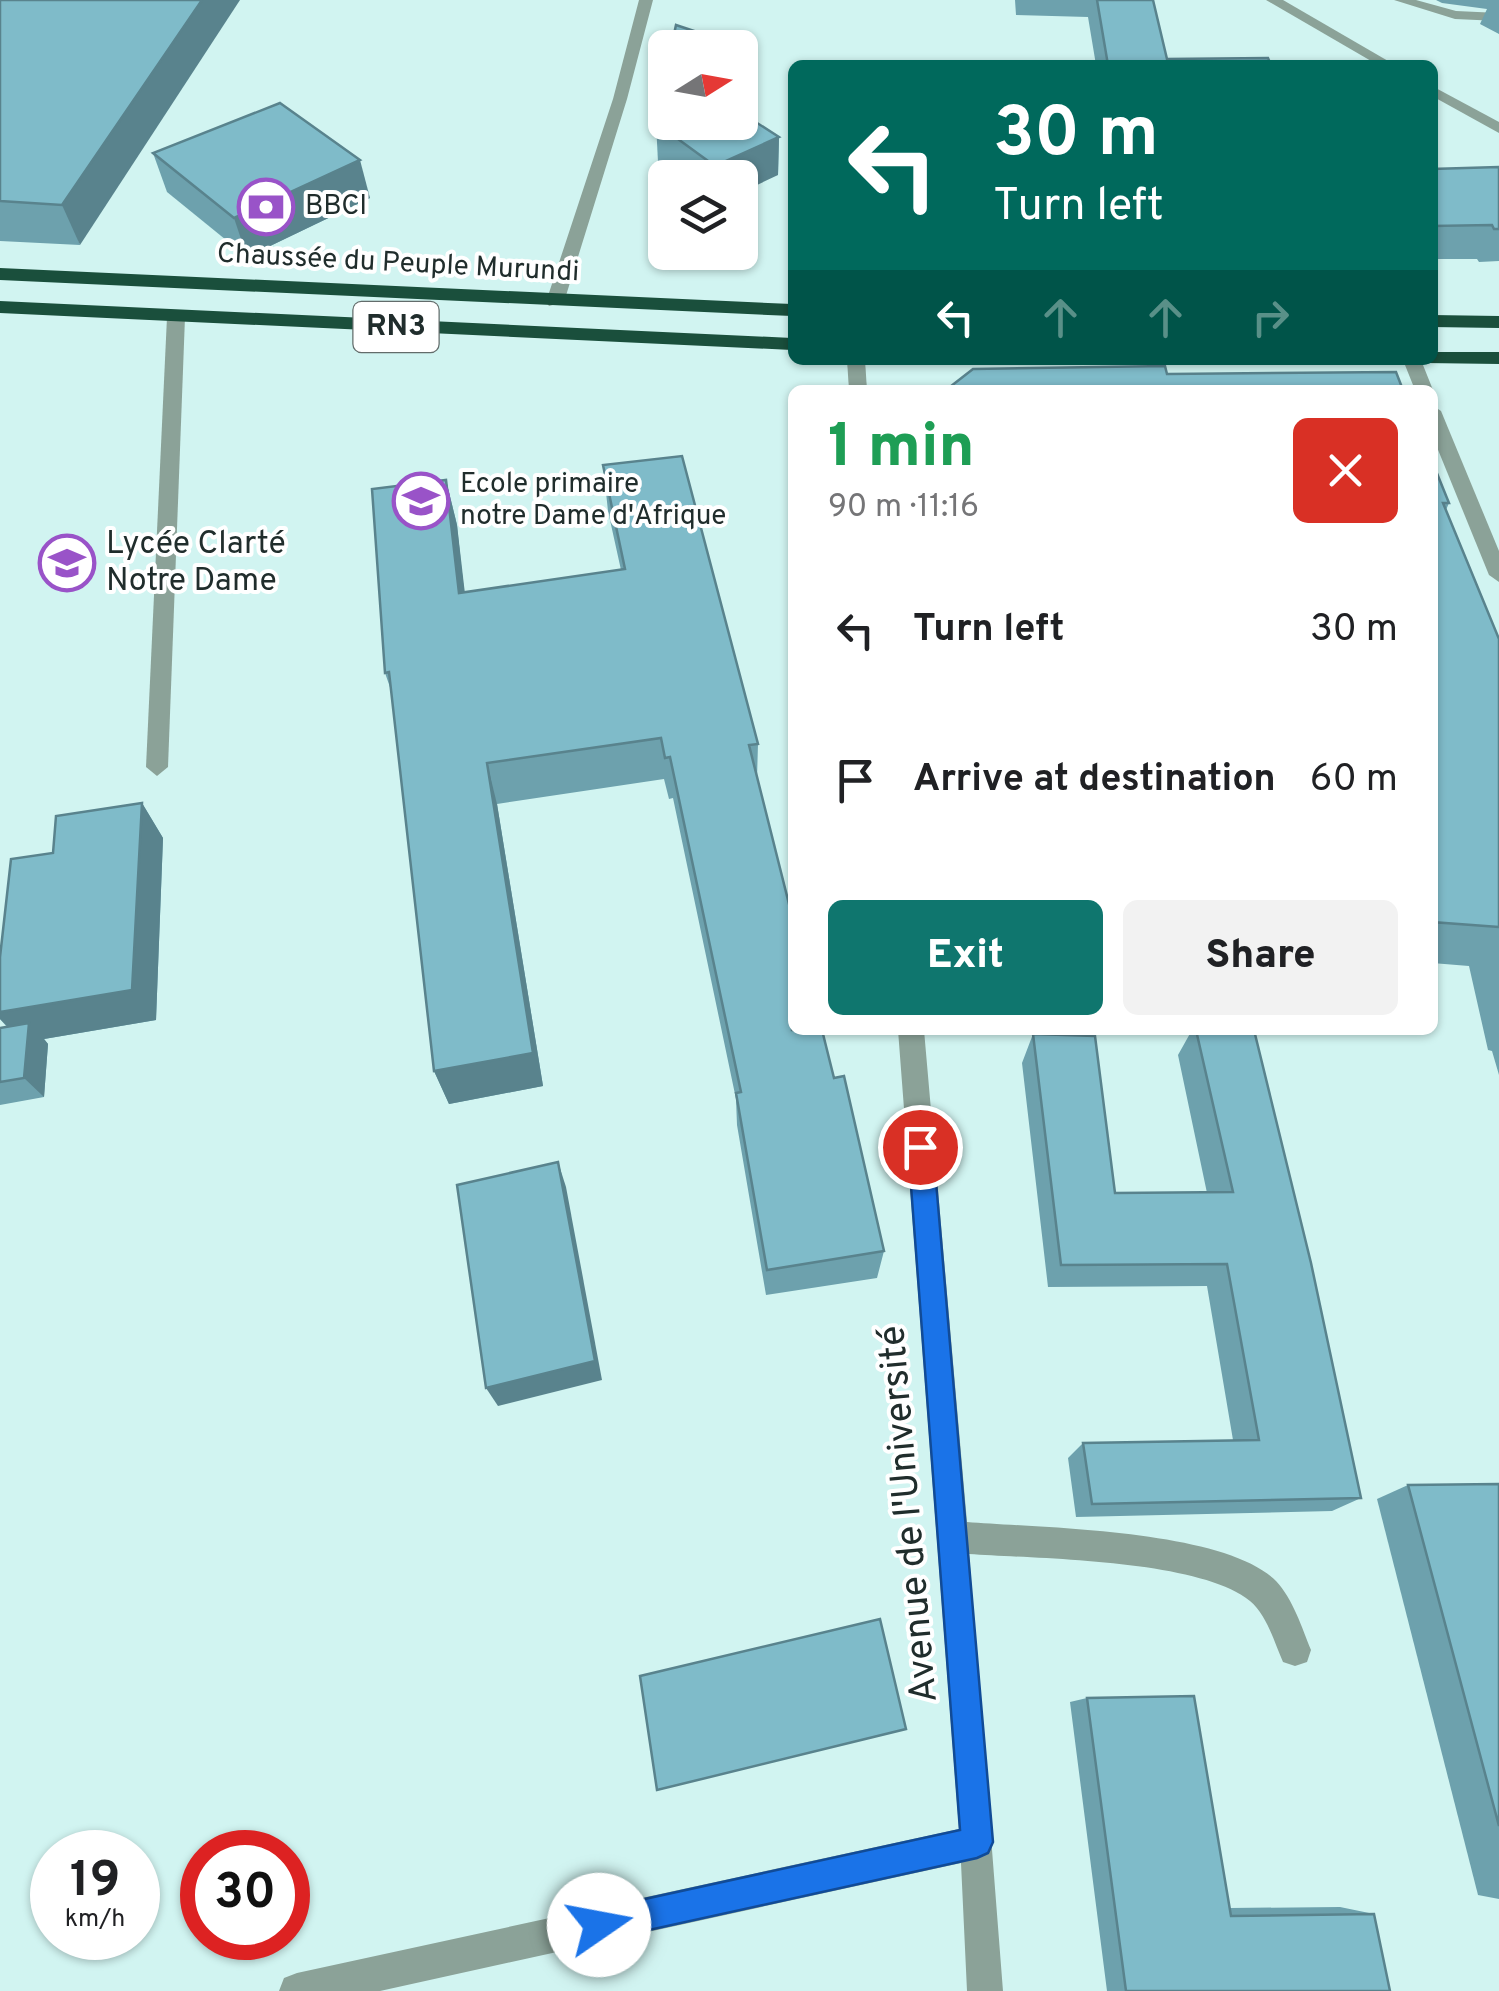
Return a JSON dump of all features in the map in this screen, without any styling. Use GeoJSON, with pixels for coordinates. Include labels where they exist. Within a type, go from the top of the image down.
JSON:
{"type":"FeatureCollection","features":[{"type":"Feature","properties":{"kind":"highway","name":"Chaussée du Peuple Murundi"},"geometry":{"type":"LineString","coordinates":[[0,274],[788,310]]}},
{"type":"Feature","properties":{"kind":"highway","name":"Chaussée du Peuple Murundi"},"geometry":{"type":"LineString","coordinates":[[0,307],[788,344]]}},
{"type":"Feature","properties":{"kind":"highway"},"geometry":{"type":"LineString","coordinates":[[1438,321],[1499,322]]}},
{"type":"Feature","properties":{"kind":"highway"},"geometry":{"type":"LineString","coordinates":[[1438,358],[1499,358]]}},
{"type":"Feature","properties":{"kind":"street"},"geometry":{"type":"LineString","coordinates":[[554,302],[620,99],[646,0]]}},
{"type":"Feature","properties":{"kind":"street"},"geometry":{"type":"LineString","coordinates":[[1274,0],[1379,60]]}},
{"type":"Feature","properties":{"kind":"street"},"geometry":{"type":"LineString","coordinates":[[1402,0],[1456,15],[1499,16]]}},
{"type":"Feature","properties":{"kind":"street"},"geometry":{"type":"LineString","coordinates":[[1438,93],[1499,128]]}},
{"type":"Feature","properties":{"kind":"street"},"geometry":{"type":"LineString","coordinates":[[157,766],[176,317]]}},
{"type":"Feature","properties":{"kind":"street"},"geometry":{"type":"LineString","coordinates":[[1438,426],[1499,574]]}},
{"type":"Feature","properties":{"kind":"street","name":"Avenue de l'Université"},"geometry":{"type":"LineString","coordinates":[[911,1035],[986,1991]]}},
{"type":"Feature","properties":{"kind":"street"},"geometry":{"type":"LineString","coordinates":[[952,1537],[1174,1556],[1218,1569],[1262,1590],[1295,1650]]}},
{"type":"Feature","properties":{"kind":"street"},"geometry":{"type":"LineString","coordinates":[[297,1991],[977,1842]]}},
{"type":"Feature","properties":{"kind":"building"},"geometry":{"type":"Polygon","coordinates":[[[0,0],[202,0],[62,205],[0,201],[0,0]]]}},
{"type":"Feature","properties":{"kind":"building"},"geometry":{"type":"Polygon","coordinates":[[[1097,0],[1153,0],[1167,59],[1269,60],[1107,60],[1097,0]]]}},
{"type":"Feature","properties":{"kind":"building"},"geometry":{"type":"Polygon","coordinates":[[[280,103],[360,160],[234,218],[153,153],[280,103]]]}},
{"type":"Feature","properties":{"kind":"building"},"geometry":{"type":"Polygon","coordinates":[[[758,124],[779,137],[728,160],[707,160],[679,140],[758,140],[758,124]]]}},
{"type":"Feature","properties":{"kind":"building"},"geometry":{"type":"Polygon","coordinates":[[[1499,167],[1499,229],[1492,225],[1438,226],[1438,169],[1499,167]]]}},
{"type":"Feature","properties":{"kind":"building"},"geometry":{"type":"Polygon","coordinates":[[[1165,366],[1167,374],[1396,372],[1401,385],[952,385],[973,369],[1165,366]]]}},
{"type":"Feature","properties":{"kind":"building"},"geometry":{"type":"Polygon","coordinates":[[[682,456],[758,744],[749,745],[788,900],[788,1035],[823,1035],[834,1078],[844,1076],[884,1251],[767,1270],[736,1093],[741,1092],[670,757],[665,758],[661,738],[487,763],[533,1053],[434,1071],[389,672],[385,673],[372,489],[446,480],[459,593],[625,569],[603,465],[682,456]]]}},
{"type":"Feature","properties":{"kind":"building"},"geometry":{"type":"Polygon","coordinates":[[[1438,476],[1449,503],[1443,503],[1499,639],[1499,927],[1438,922],[1438,476]]]}},
{"type":"Feature","properties":{"kind":"building"},"geometry":{"type":"Polygon","coordinates":[[[142,803],[132,990],[0,1012],[0,957],[11,859],[53,853],[56,816],[142,803]]]}},
{"type":"Feature","properties":{"kind":"building"},"geometry":{"type":"Polygon","coordinates":[[[29,1023],[24,1078],[0,1082],[0,1028],[29,1023]]]}},
{"type":"Feature","properties":{"kind":"building"},"geometry":{"type":"Polygon","coordinates":[[[1033,1035],[1095,1036],[1115,1193],[1233,1192],[1197,1035],[1255,1035],[1311,1263],[1361,1498],[1092,1504],[1083,1443],[1259,1440],[1227,1264],[1061,1265],[1033,1035]]]}},
{"type":"Feature","properties":{"kind":"building"},"geometry":{"type":"Polygon","coordinates":[[[558,1162],[595,1361],[486,1388],[457,1185],[558,1162]]]}},
{"type":"Feature","properties":{"kind":"building"},"geometry":{"type":"Polygon","coordinates":[[[1499,1484],[1499,1826],[1408,1485],[1499,1484]]]}},
{"type":"Feature","properties":{"kind":"building"},"geometry":{"type":"Polygon","coordinates":[[[880,1619],[906,1729],[657,1790],[640,1676],[880,1619]]]}},
{"type":"Feature","properties":{"kind":"building"},"geometry":{"type":"Polygon","coordinates":[[[1194,1696],[1231,1916],[1374,1914],[1390,1991],[1126,1991],[1087,1698],[1194,1696]]]}},
{"type":"Feature","properties":{"kind":"place","name":"BBCI"},"geometry":{"type":"Point","coordinates":[266,207]}},
{"type":"Feature","properties":{"kind":"place","name":"Ecole primaire notre Dame d'Afrique"},"geometry":{"type":"Point","coordinates":[421,501]}},
{"type":"Feature","properties":{"kind":"place","name":"Lycée Clarté Notre Dame"},"geometry":{"type":"Point","coordinates":[67,563]}},
{"type":"Feature","properties":{"kind":"route"},"geometry":{"type":"LineString","coordinates":[[599,1925],[977,1842],[920,1147]]}}]}
